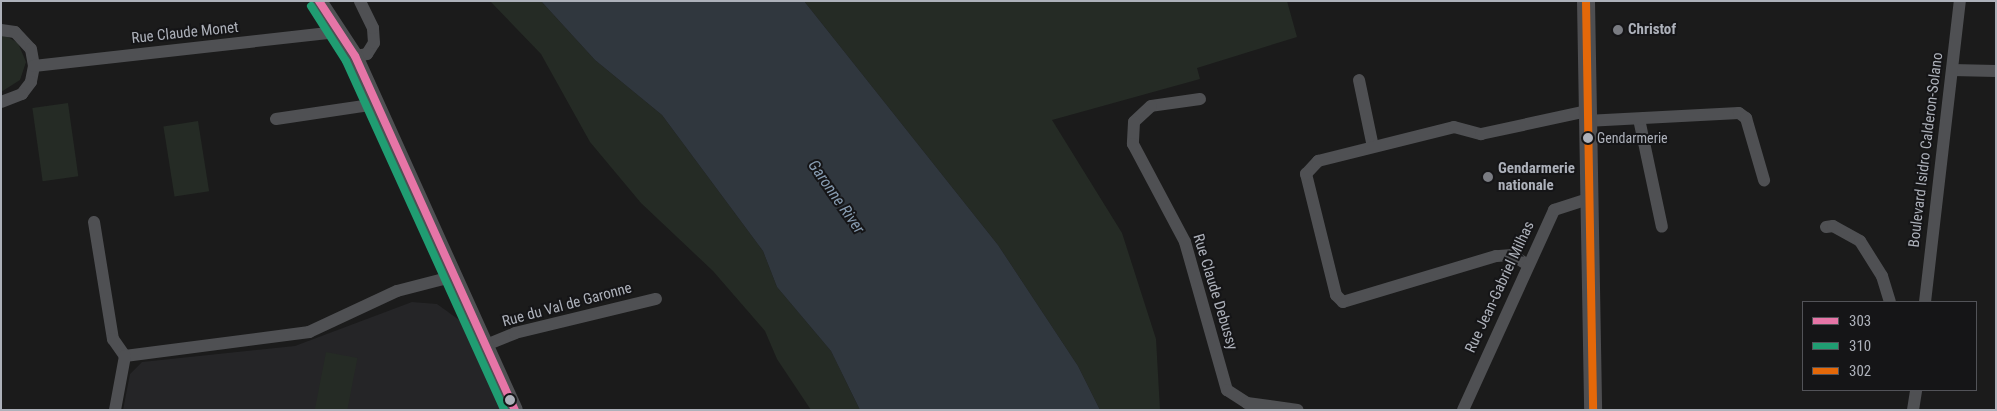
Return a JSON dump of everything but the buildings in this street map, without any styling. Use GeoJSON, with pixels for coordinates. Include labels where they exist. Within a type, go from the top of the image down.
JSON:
{"type":"FeatureCollection","features":[{"type":"Feature","properties":{"kind":"main road"},"geometry":{"type":"LineString","coordinates":[[1586,1],[1587,199],[1593,410]]}},
{"type":"Feature","properties":{"kind":"street"},"geometry":{"type":"LineString","coordinates":[[319,1],[355,56],[515,410]]}},
{"type":"Feature","properties":{"kind":"street"},"geometry":{"type":"LineString","coordinates":[[355,56],[367,54],[374,44],[373,28],[360,1]]}},
{"type":"Feature","properties":{"kind":"street","name":"Boulevard Isidro Calderon-Solano"},"geometry":{"type":"LineString","coordinates":[[1926,301],[1960,1]]}},
{"type":"Feature","properties":{"kind":"street"},"geometry":{"type":"LineString","coordinates":[[1,30],[15,32],[31,49],[34,66],[31,82],[22,94],[1,102]]}},
{"type":"Feature","properties":{"kind":"street","name":"Rue Claude Monet"},"geometry":{"type":"LineString","coordinates":[[34,66],[339,32]]}},
{"type":"Feature","properties":{"kind":"street"},"geometry":{"type":"LineString","coordinates":[[1952,70],[1996,71]]}},
{"type":"Feature","properties":{"kind":"street"},"geometry":{"type":"LineString","coordinates":[[1359,80],[1374,148]]}},
{"type":"Feature","properties":{"kind":"street","name":"Rue Claude Debussy"},"geometry":{"type":"LineString","coordinates":[[1200,99],[1151,106],[1134,122],[1133,144],[1185,242],[1227,390],[1247,406],[1298,410]]}},
{"type":"Feature","properties":{"kind":"street"},"geometry":{"type":"LineString","coordinates":[[276,119],[376,104]]}},
{"type":"Feature","properties":{"kind":"street"},"geometry":{"type":"LineString","coordinates":[[1528,265],[1503,255],[1356,301],[1338,299],[1306,174],[1318,161],[1454,128],[1481,134],[1586,116],[1639,119],[1743,115],[1764,180]]}},
{"type":"Feature","properties":{"kind":"street"},"geometry":{"type":"LineString","coordinates":[[1639,119],[1662,227]]}},
{"type":"Feature","properties":{"kind":"street","name":"Rue Jean-Gabriel Milhas"},"geometry":{"type":"LineString","coordinates":[[1463,410],[1554,210],[1587,199]]}},
{"type":"Feature","properties":{"kind":"street"},"geometry":{"type":"LineString","coordinates":[[94,222],[113,340],[125,356],[115,410]]}},
{"type":"Feature","properties":{"kind":"street"},"geometry":{"type":"LineString","coordinates":[[1826,227],[1833,226],[1860,241],[1882,276],[1890,301]]}},
{"type":"Feature","properties":{"kind":"street"},"geometry":{"type":"LineString","coordinates":[[125,356],[309,332],[397,291],[455,276]]}},
{"type":"Feature","properties":{"kind":"street","name":"Rue du Val de Garonne"},"geometry":{"type":"LineString","coordinates":[[486,345],[515,333],[656,299]]}},
{"type":"Feature","properties":{"kind":"street"},"geometry":{"type":"LineString","coordinates":[[1914,410],[1916,391]]}},
{"type":"Feature","properties":{"kind":"shaded area"},"geometry":{"type":"Polygon","coordinates":[[[490,1],[541,1],[595,60],[662,115],[763,251],[777,287],[831,351],[860,410],[811,410],[777,359],[765,331],[713,271],[641,203],[590,142],[541,54],[490,1]]]}},
{"type":"Feature","properties":{"kind":"shaded area"},"geometry":{"type":"Polygon","coordinates":[[[804,1],[1287,1],[1297,37],[1197,68],[1200,79],[1052,120],[1122,233],[1156,339],[1160,410],[1100,410],[1078,366],[998,245],[804,1]]]}},
{"type":"Feature","properties":{"kind":"shaded area"},"geometry":{"type":"Polygon","coordinates":[[[1,33],[18,43],[26,62],[20,80],[1,92],[1,33]]]}},
{"type":"Feature","properties":{"kind":"shaded area"},"geometry":{"type":"Polygon","coordinates":[[[68,103],[78,176],[43,181],[32,108],[68,103]]]}},
{"type":"Feature","properties":{"kind":"shaded area"},"geometry":{"type":"Polygon","coordinates":[[[198,121],[209,191],[175,197],[163,126],[198,121]]]}},
{"type":"Feature","properties":{"kind":"shaded area"},"geometry":{"type":"Polygon","coordinates":[[[412,302],[437,304],[462,322],[502,410],[123,410],[130,374],[142,362],[295,346],[412,302]]]}},
{"type":"Feature","properties":{"kind":"shaded area"},"geometry":{"type":"Polygon","coordinates":[[[326,352],[357,358],[347,410],[315,410],[326,352]]]}},
{"type":"Feature","properties":{"kind":"water","name":"Garonne River"},"geometry":{"type":"Polygon","coordinates":[[[541,1],[804,1],[998,245],[1078,366],[1100,410],[860,410],[831,351],[777,287],[763,251],[662,115],[595,60],[541,1]]]}},
{"type":"Feature","properties":{"kind":"transit line","name":"303"},"geometry":{"type":"LineString","coordinates":[[319,1],[355,56],[515,410]]}},
{"type":"Feature","properties":{"kind":"transit line","name":"302"},"geometry":{"type":"LineString","coordinates":[[1586,1],[1593,410]]}},
{"type":"Feature","properties":{"kind":"transit line","name":"310"},"geometry":{"type":"LineString","coordinates":[[311,6],[346,61],[504,410]]}},
{"type":"Feature","properties":{"kind":"place","name":"Christof"},"geometry":{"type":"Point","coordinates":[1618,30]}},
{"type":"Feature","properties":{"kind":"place","name":"Gendarmerie"},"geometry":{"type":"Point","coordinates":[1588,138]}},
{"type":"Feature","properties":{"kind":"place","name":"Gendarmerie nationale"},"geometry":{"type":"Point","coordinates":[1488,177]}}]}
